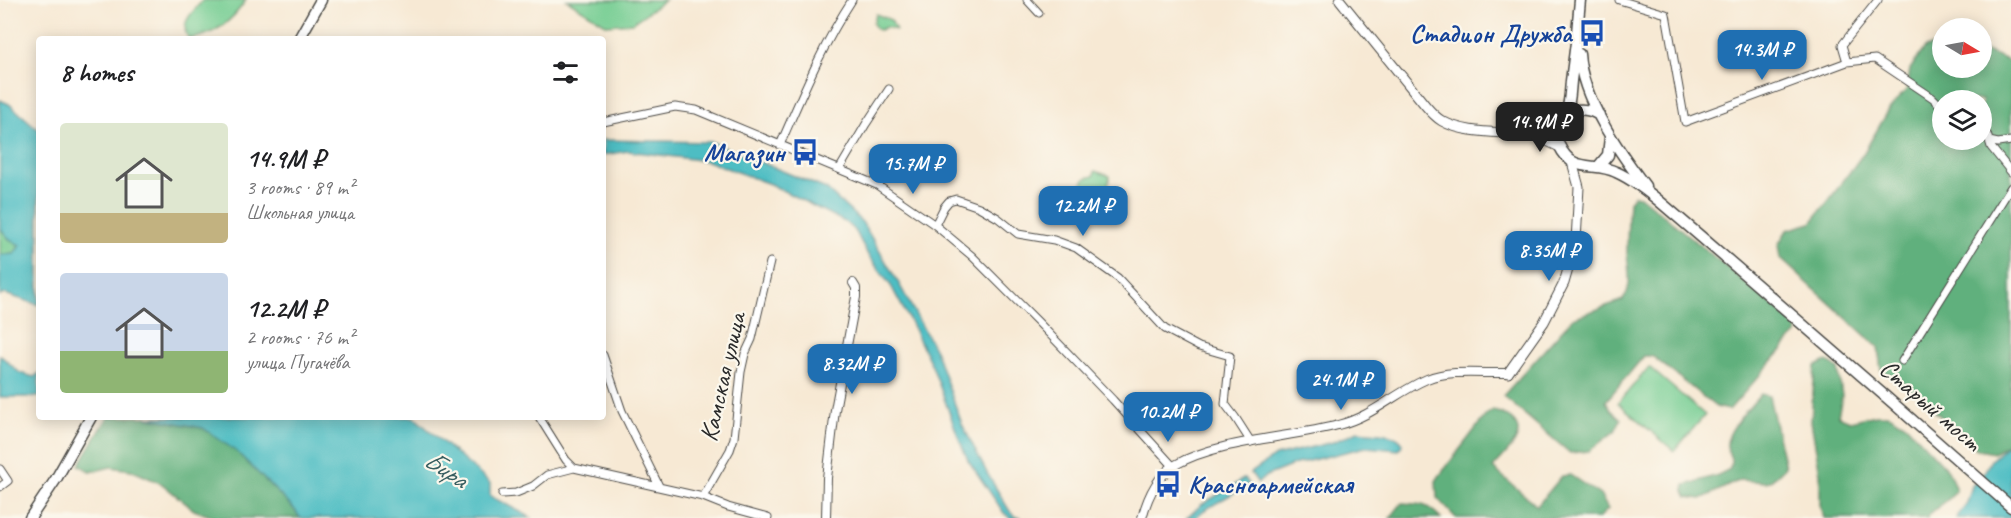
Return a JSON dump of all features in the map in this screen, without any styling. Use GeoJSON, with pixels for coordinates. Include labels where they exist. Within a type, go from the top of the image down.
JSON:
{"type":"FeatureCollection","features":[{"type":"Feature","properties":{"kind":"main road"},"geometry":{"type":"LineString","coordinates":[[301,36],[321,0]]}},
{"type":"Feature","properties":{"kind":"main road"},"geometry":{"type":"LineString","coordinates":[[1340,0],[1436,117],[1443,122],[1484,131],[1530,135],[1560,147]]}},
{"type":"Feature","properties":{"kind":"main road"},"geometry":{"type":"LineString","coordinates":[[1566,113],[1578,35],[1580,0]]}},
{"type":"Feature","properties":{"kind":"main road"},"geometry":{"type":"LineString","coordinates":[[1578,35],[1580,60],[1586,84],[1599,116],[1610,137],[1650,193]]}},
{"type":"Feature","properties":{"kind":"main road"},"geometry":{"type":"LineString","coordinates":[[1530,135],[1557,124],[1566,113],[1575,109],[1587,109],[1599,116]]}},
{"type":"Feature","properties":{"kind":"main road"},"geometry":{"type":"LineString","coordinates":[[1557,124],[1556,139],[1572,162],[1580,188]]}},
{"type":"Feature","properties":{"kind":"main road"},"geometry":{"type":"LineString","coordinates":[[1508,373],[1544,322],[1564,283],[1576,241],[1580,188],[1587,171],[1608,155],[1610,137]]}},
{"type":"Feature","properties":{"kind":"main road"},"geometry":{"type":"LineString","coordinates":[[1572,162],[1616,172],[1650,193]]}},
{"type":"Feature","properties":{"kind":"main road","name":"Старый мост"},"geometry":{"type":"LineString","coordinates":[[1650,193],[1820,338],[2011,507]]}},
{"type":"Feature","properties":{"kind":"main road"},"geometry":{"type":"LineString","coordinates":[[30,518],[56,479],[89,420]]}},
{"type":"Feature","properties":{"kind":"street"},"geometry":{"type":"LineString","coordinates":[[780,145],[816,60],[852,0]]}},
{"type":"Feature","properties":{"kind":"street"},"geometry":{"type":"LineString","coordinates":[[1027,0],[1039,13]]}},
{"type":"Feature","properties":{"kind":"street"},"geometry":{"type":"LineString","coordinates":[[1619,0],[1666,14],[1685,122],[1847,62],[1875,59],[1932,100]]}},
{"type":"Feature","properties":{"kind":"street"},"geometry":{"type":"LineString","coordinates":[[1847,62],[1842,45],[1878,0]]}},
{"type":"Feature","properties":{"kind":"street"},"geometry":{"type":"LineString","coordinates":[[840,168],[889,89]]}},
{"type":"Feature","properties":{"kind":"street"},"geometry":{"type":"LineString","coordinates":[[606,121],[675,107],[687,108],[715,117],[840,168],[882,188],[934,225],[972,256],[1113,400],[1173,466]]}},
{"type":"Feature","properties":{"kind":"street"},"geometry":{"type":"LineString","coordinates":[[1992,142],[2011,141]]}},
{"type":"Feature","properties":{"kind":"street"},"geometry":{"type":"LineString","coordinates":[[1992,149],[2011,172]]}},
{"type":"Feature","properties":{"kind":"street"},"geometry":{"type":"LineString","coordinates":[[1902,361],[2011,187]]}},
{"type":"Feature","properties":{"kind":"street"},"geometry":{"type":"LineString","coordinates":[[934,225],[949,201],[956,199],[988,212],[1018,234],[1054,240],[1076,248],[1118,278],[1165,329],[1199,347],[1230,356],[1224,404],[1251,442]]}},
{"type":"Feature","properties":{"kind":"street","name":"Камская улица"},"geometry":{"type":"LineString","coordinates":[[702,497],[730,450],[734,438],[741,372],[745,354],[752,339],[770,262]]}},
{"type":"Feature","properties":{"kind":"street"},"geometry":{"type":"LineString","coordinates":[[826,518],[827,478],[835,411],[856,297],[856,288],[853,283]]}},
{"type":"Feature","properties":{"kind":"street"},"geometry":{"type":"LineString","coordinates":[[606,364],[622,411],[659,486]]}},
{"type":"Feature","properties":{"kind":"street"},"geometry":{"type":"LineString","coordinates":[[1142,518],[1157,483],[1173,466],[1194,457],[1251,442],[1304,433],[1357,420],[1413,386],[1440,375],[1508,373]]}},
{"type":"Feature","properties":{"kind":"street"},"geometry":{"type":"LineString","coordinates":[[541,420],[566,460],[574,468]]}},
{"type":"Feature","properties":{"kind":"street"},"geometry":{"type":"LineString","coordinates":[[502,494],[516,493],[533,486],[547,475],[574,468],[702,497],[768,518]]}},
{"type":"Feature","properties":{"kind":"street"},"geometry":{"type":"LineString","coordinates":[[0,469],[8,482],[0,487]]}},
{"type":"Feature","properties":{"kind":"green space"},"geometry":{"type":"Polygon","coordinates":[[[203,0],[246,0],[222,26],[201,36],[188,36],[186,33],[186,23],[191,13],[203,0]]]}},
{"type":"Feature","properties":{"kind":"green space"},"geometry":{"type":"Polygon","coordinates":[[[567,0],[665,0],[632,23],[607,25],[567,0]]]}},
{"type":"Feature","properties":{"kind":"green space"},"geometry":{"type":"Polygon","coordinates":[[[876,14],[891,20],[896,30],[886,27],[876,29],[873,23],[876,14]]]}},
{"type":"Feature","properties":{"kind":"green space"},"geometry":{"type":"Polygon","coordinates":[[[1932,46],[1932,78],[1992,78],[1992,53],[2011,62],[2011,442],[1994,453],[1978,450],[1899,379],[1881,370],[1878,347],[1780,258],[1778,245],[1787,230],[1811,223],[1829,200],[1863,154],[1890,108],[1907,89],[1910,69],[1925,48],[1932,46]]]}},
{"type":"Feature","properties":{"kind":"green space"},"geometry":{"type":"Polygon","coordinates":[[[1095,171],[1110,176],[1107,191],[1080,186],[1086,178],[1094,176],[1095,171]]]}},
{"type":"Feature","properties":{"kind":"green space"},"geometry":{"type":"Polygon","coordinates":[[[1634,195],[1640,196],[1796,324],[1797,333],[1729,410],[1716,407],[1652,356],[1644,356],[1606,401],[1611,410],[1621,419],[1615,431],[1589,451],[1570,453],[1503,396],[1573,318],[1623,300],[1629,283],[1627,253],[1629,201],[1634,195]]]}},
{"type":"Feature","properties":{"kind":"green space"},"geometry":{"type":"Polygon","coordinates":[[[0,228],[10,240],[20,245],[14,254],[0,255],[0,228]]]}},
{"type":"Feature","properties":{"kind":"green space"},"geometry":{"type":"Polygon","coordinates":[[[1827,361],[1838,369],[1842,396],[1838,416],[1850,421],[1876,415],[1889,415],[1906,425],[1948,470],[1956,490],[1927,518],[1824,518],[1820,507],[1820,474],[1811,421],[1815,366],[1827,361]]]}},
{"type":"Feature","properties":{"kind":"green space"},"geometry":{"type":"Polygon","coordinates":[[[1649,367],[1705,415],[1674,451],[1618,403],[1649,367]]]}},
{"type":"Feature","properties":{"kind":"green space"},"geometry":{"type":"Polygon","coordinates":[[[1761,394],[1769,396],[1785,467],[1772,480],[1766,482],[1740,480],[1701,499],[1687,497],[1684,491],[1685,485],[1730,469],[1731,458],[1727,446],[1730,433],[1761,394]]]}},
{"type":"Feature","properties":{"kind":"green space"},"geometry":{"type":"Polygon","coordinates":[[[1493,410],[1511,419],[1518,432],[1513,445],[1493,468],[1537,506],[1562,476],[1570,475],[1600,495],[1608,509],[1599,518],[1456,518],[1437,498],[1436,481],[1486,415],[1493,410]]]}},
{"type":"Feature","properties":{"kind":"green space"},"geometry":{"type":"Polygon","coordinates":[[[106,420],[162,420],[203,428],[237,452],[295,510],[300,518],[215,518],[194,510],[162,484],[131,470],[111,467],[91,472],[79,465],[106,420]]]}},
{"type":"Feature","properties":{"kind":"green space"},"geometry":{"type":"Polygon","coordinates":[[[1402,503],[1423,505],[1441,518],[1390,518],[1402,503]]]}},
{"type":"Feature","properties":{"kind":"water"},"geometry":{"type":"Polygon","coordinates":[[[0,100],[9,104],[36,127],[36,304],[5,294],[0,296],[0,255],[14,254],[20,245],[10,240],[0,228],[0,100]]]}},
{"type":"Feature","properties":{"kind":"water"},"geometry":{"type":"Polygon","coordinates":[[[606,140],[712,142],[826,189],[862,222],[936,352],[962,424],[987,473],[1009,510],[1016,517],[1022,518],[1010,518],[1004,513],[968,460],[933,368],[911,323],[891,286],[868,255],[856,232],[845,222],[770,184],[707,161],[628,151],[606,155],[606,140]]]}},
{"type":"Feature","properties":{"kind":"water"},"geometry":{"type":"Polygon","coordinates":[[[0,355],[20,373],[34,377],[36,375],[36,397],[0,397],[0,355]]]}},
{"type":"Feature","properties":{"kind":"water","name":"Бира"},"geometry":{"type":"Polygon","coordinates":[[[162,420],[417,420],[490,483],[490,496],[532,518],[300,518],[295,510],[237,452],[203,428],[162,420]]]}},
{"type":"Feature","properties":{"kind":"water"},"geometry":{"type":"Polygon","coordinates":[[[1358,431],[1389,435],[1403,444],[1399,450],[1366,447],[1296,464],[1266,476],[1258,483],[1251,473],[1275,456],[1333,442],[1358,431]]]}},
{"type":"Feature","properties":{"kind":"water"},"geometry":{"type":"Polygon","coordinates":[[[2011,442],[2011,518],[1956,518],[1967,503],[1972,486],[1984,473],[1991,460],[2011,442]]]}},
{"type":"Feature","properties":{"kind":"water"},"geometry":{"type":"Polygon","coordinates":[[[1245,478],[1249,484],[1195,518],[1187,518],[1201,505],[1245,478]]]}},
{"type":"Feature","properties":{"kind":"place","name":"Стадион Дружба"},"geometry":{"type":"Point","coordinates":[1592,33]}},
{"type":"Feature","properties":{"kind":"place","name":"Магазин"},"geometry":{"type":"Point","coordinates":[805,152]}},
{"type":"Feature","properties":{"kind":"place","name":"Красноармейская"},"geometry":{"type":"Point","coordinates":[1168,484]}}]}
